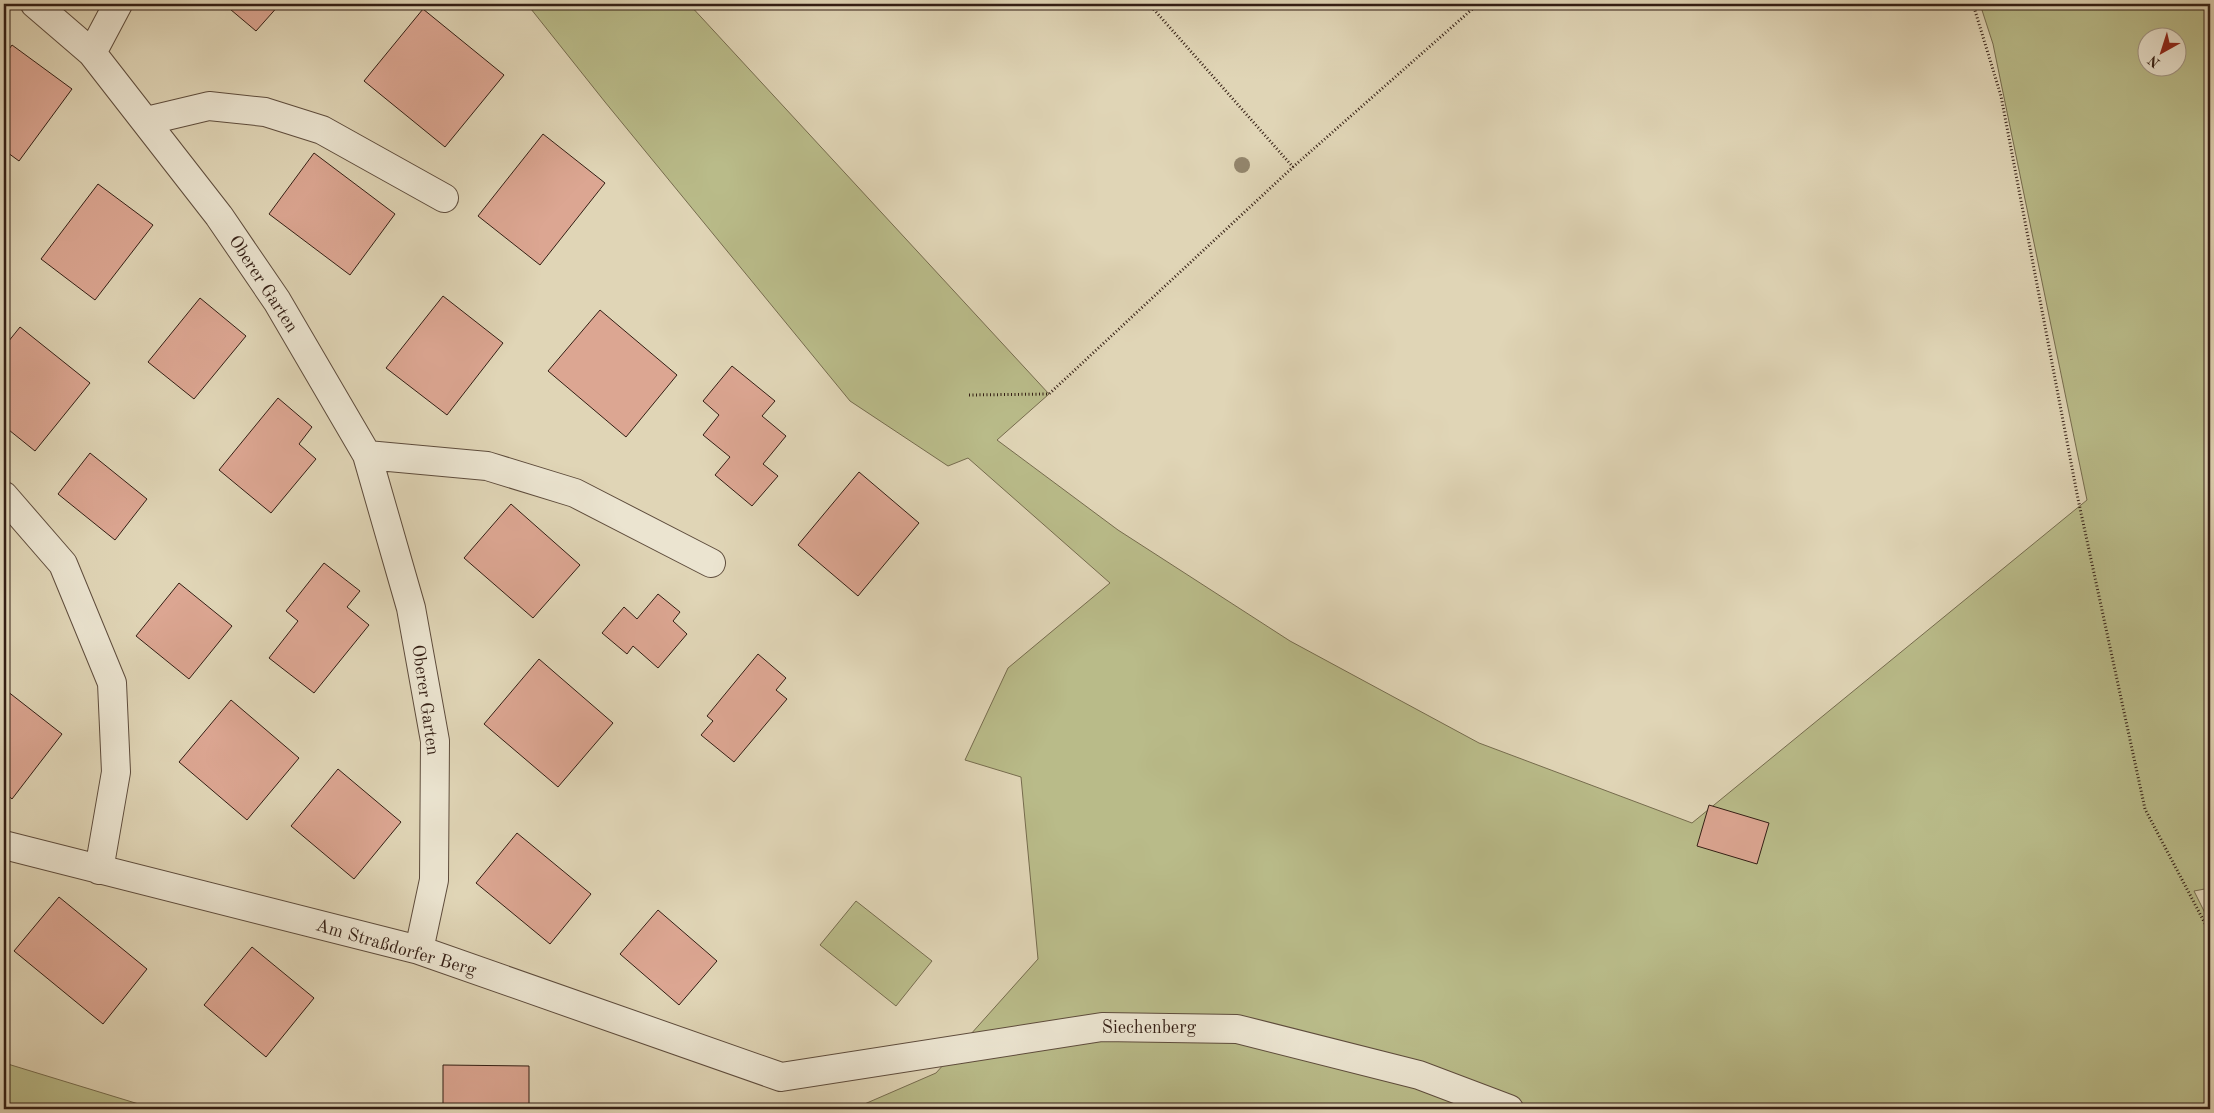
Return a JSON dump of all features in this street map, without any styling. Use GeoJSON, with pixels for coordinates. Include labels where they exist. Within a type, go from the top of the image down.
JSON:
{"type":"FeatureCollection","features":[{"type":"Feature","properties":{"kind":"street","name":"Oberer Garten"},"geometry":{"type":"LineString","coordinates":[[35,4],[92,53],[219,216],[277,302],[367,455],[411,608],[435,741],[434,880],[419,950]]}},
{"type":"Feature","properties":{"kind":"street"},"geometry":{"type":"LineString","coordinates":[[92,53],[118,4]]}},
{"type":"Feature","properties":{"kind":"street"},"geometry":{"type":"LineString","coordinates":[[146,122],[210,106],[265,112],[322,130],[444,198]]}},
{"type":"Feature","properties":{"kind":"street"},"geometry":{"type":"LineString","coordinates":[[367,455],[487,466],[575,493],[711,563]]}},
{"type":"Feature","properties":{"kind":"street"},"geometry":{"type":"LineString","coordinates":[[4,496],[63,564],[112,683],[116,772],[98,870]]}},
{"type":"Feature","properties":{"kind":"street","name":"Am Straßdorfer Berg"},"geometry":{"type":"LineString","coordinates":[[4,845],[419,950],[781,1077]]}},
{"type":"Feature","properties":{"kind":"street","name":"Siechenberg"},"geometry":{"type":"LineString","coordinates":[[781,1077],[1102,1027],[1237,1029],[1419,1075],[1509,1109]]}},
{"type":"Feature","properties":{"kind":"path"},"geometry":{"type":"LineString","coordinates":[[1150,4],[1293,167]]}},
{"type":"Feature","properties":{"kind":"path"},"geometry":{"type":"LineString","coordinates":[[969,395],[1049,394],[1293,167],[1478,4]]}},
{"type":"Feature","properties":{"kind":"path"},"geometry":{"type":"LineString","coordinates":[[1973,4],[2002,96],[2078,499],[2145,809],[2210,933]]}},
{"type":"Feature","properties":{"kind":"path"},"geometry":{"type":"LineString","coordinates":[[2202,1109],[2210,1106]]}},
{"type":"Feature","properties":{"kind":"green space"},"geometry":{"type":"Polygon","coordinates":[[[527,4],[689,4],[1049,394],[997,440],[1118,530],[1290,641],[1479,743],[1692,823],[2087,500],[1993,44],[1980,4],[2210,4],[2210,888],[2194,891],[2210,923],[2210,1109],[853,1109],[936,1073],[1038,959],[1021,777],[965,760],[1008,668],[1110,583],[968,458],[948,466],[850,401],[527,4]]]}},
{"type":"Feature","properties":{"kind":"green space"},"geometry":{"type":"Polygon","coordinates":[[[856,901],[932,961],[896,1006],[820,945],[856,901]]]}},
{"type":"Feature","properties":{"kind":"green space"},"geometry":{"type":"Polygon","coordinates":[[[4,1062],[11,1065],[155,1109],[4,1109],[4,1062]]]}},
{"type":"Feature","properties":{"kind":"building"},"geometry":{"type":"Polygon","coordinates":[[[224,4],[280,4],[256,31],[224,4]]]}},
{"type":"Feature","properties":{"kind":"building"},"geometry":{"type":"Polygon","coordinates":[[[423,9],[504,75],[445,147],[364,81],[423,9]]]}},
{"type":"Feature","properties":{"kind":"building"},"geometry":{"type":"Polygon","coordinates":[[[12,45],[72,89],[19,161],[4,150],[4,56],[12,45]]]}},
{"type":"Feature","properties":{"kind":"building"},"geometry":{"type":"Polygon","coordinates":[[[543,134],[605,183],[540,265],[478,216],[543,134]]]}},
{"type":"Feature","properties":{"kind":"building"},"geometry":{"type":"Polygon","coordinates":[[[314,153],[395,214],[350,275],[269,214],[314,153]]]}},
{"type":"Feature","properties":{"kind":"building"},"geometry":{"type":"Polygon","coordinates":[[[98,184],[153,225],[95,300],[41,259],[98,184]]]}},
{"type":"Feature","properties":{"kind":"building"},"geometry":{"type":"Polygon","coordinates":[[[443,296],[503,343],[447,415],[386,368],[443,296]]]}},
{"type":"Feature","properties":{"kind":"building"},"geometry":{"type":"Polygon","coordinates":[[[200,298],[246,336],[194,399],[148,362],[200,298]]]}},
{"type":"Feature","properties":{"kind":"building"},"geometry":{"type":"Polygon","coordinates":[[[600,310],[677,375],[626,437],[548,371],[600,310]]]}},
{"type":"Feature","properties":{"kind":"building"},"geometry":{"type":"Polygon","coordinates":[[[20,327],[90,383],[35,451],[4,426],[4,347],[20,327]]]}},
{"type":"Feature","properties":{"kind":"building"},"geometry":{"type":"Polygon","coordinates":[[[732,366],[775,401],[762,416],[786,436],[763,464],[778,476],[752,506],[715,475],[730,457],[703,435],[719,415],[703,401],[732,366]]]}},
{"type":"Feature","properties":{"kind":"building"},"geometry":{"type":"Polygon","coordinates":[[[278,398],[312,427],[299,444],[316,459],[271,513],[219,470],[278,398]]]}},
{"type":"Feature","properties":{"kind":"building"},"geometry":{"type":"Polygon","coordinates":[[[90,453],[147,499],[115,540],[58,494],[90,453]]]}},
{"type":"Feature","properties":{"kind":"building"},"geometry":{"type":"Polygon","coordinates":[[[859,472],[919,523],[858,596],[798,545],[859,472]]]}},
{"type":"Feature","properties":{"kind":"building"},"geometry":{"type":"Polygon","coordinates":[[[511,504],[580,565],[533,618],[464,558],[511,504]]]}},
{"type":"Feature","properties":{"kind":"building"},"geometry":{"type":"Polygon","coordinates":[[[324,563],[360,591],[347,607],[369,625],[314,693],[269,658],[298,621],[286,611],[324,563]]]}},
{"type":"Feature","properties":{"kind":"building"},"geometry":{"type":"Polygon","coordinates":[[[179,583],[232,626],[189,679],[136,636],[179,583]]]}},
{"type":"Feature","properties":{"kind":"building"},"geometry":{"type":"Polygon","coordinates":[[[658,594],[680,612],[673,621],[687,634],[658,668],[633,646],[627,654],[602,633],[624,607],[637,619],[658,594]]]}},
{"type":"Feature","properties":{"kind":"building"},"geometry":{"type":"Polygon","coordinates":[[[758,654],[786,678],[776,690],[787,699],[734,762],[701,735],[713,721],[707,716],[758,654]]]}},
{"type":"Feature","properties":{"kind":"building"},"geometry":{"type":"Polygon","coordinates":[[[539,659],[613,723],[558,787],[484,724],[539,659]]]}},
{"type":"Feature","properties":{"kind":"building"},"geometry":{"type":"Polygon","coordinates":[[[7,691],[62,734],[12,799],[4,792],[4,695],[7,691]]]}},
{"type":"Feature","properties":{"kind":"building"},"geometry":{"type":"Polygon","coordinates":[[[231,700],[299,758],[247,820],[179,762],[231,700]]]}},
{"type":"Feature","properties":{"kind":"building"},"geometry":{"type":"Polygon","coordinates":[[[338,769],[401,822],[354,879],[291,826],[338,769]]]}},
{"type":"Feature","properties":{"kind":"building"},"geometry":{"type":"Polygon","coordinates":[[[1709,805],[1769,823],[1757,864],[1697,846],[1709,805]]]}},
{"type":"Feature","properties":{"kind":"building"},"geometry":{"type":"Polygon","coordinates":[[[517,833],[591,894],[550,944],[476,883],[517,833]]]}},
{"type":"Feature","properties":{"kind":"building"},"geometry":{"type":"Polygon","coordinates":[[[59,897],[147,969],[103,1024],[14,951],[59,897]]]}},
{"type":"Feature","properties":{"kind":"building"},"geometry":{"type":"Polygon","coordinates":[[[658,910],[717,961],[679,1005],[620,954],[658,910]]]}},
{"type":"Feature","properties":{"kind":"building"},"geometry":{"type":"Polygon","coordinates":[[[252,947],[314,998],[266,1057],[204,1005],[252,947]]]}},
{"type":"Feature","properties":{"kind":"building"},"geometry":{"type":"Polygon","coordinates":[[[443,1065],[529,1066],[529,1109],[443,1109],[443,1065]]]}}]}
